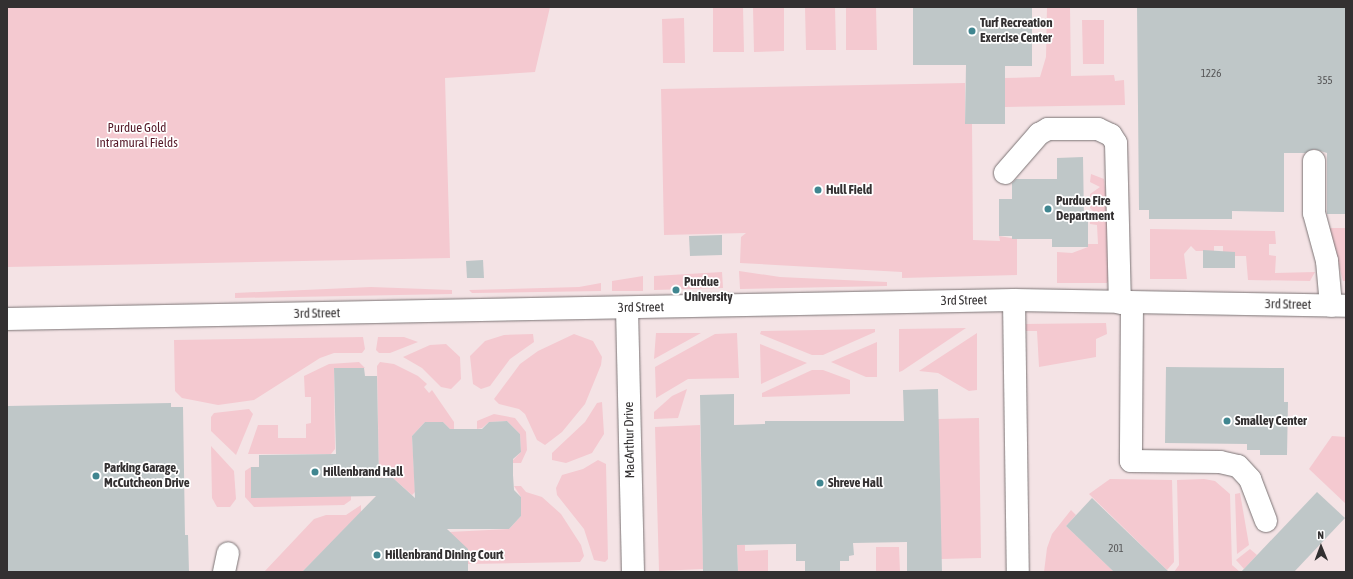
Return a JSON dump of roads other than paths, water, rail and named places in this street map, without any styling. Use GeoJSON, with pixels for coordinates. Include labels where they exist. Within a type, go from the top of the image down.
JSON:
{"type":"FeatureCollection","features":[{"type":"Feature","properties":{"kind":"street"},"geometry":{"type":"LineString","coordinates":[[1005,173],[1039,134],[1048,129],[1098,128],[1111,135],[1116,143],[1126,303],[1130,461],[1220,462],[1238,466],[1250,479],[1266,521]]}},
{"type":"Feature","properties":{"kind":"street"},"geometry":{"type":"LineString","coordinates":[[1314,161],[1314,214],[1339,306]]}},
{"type":"Feature","properties":{"kind":"street"},"geometry":{"type":"LineString","coordinates":[[1014,300],[1018,572]]}},
{"type":"Feature","properties":{"kind":"street","name":"3rd Street"},"geometry":{"type":"LineString","coordinates":[[7,319],[1014,300],[1339,306]]}},
{"type":"Feature","properties":{"kind":"street","name":"MacArthur Drive"},"geometry":{"type":"LineString","coordinates":[[627,308],[633,572]]}},
{"type":"Feature","properties":{"kind":"place","name":"Turf Recreation Exercise Center"},"geometry":{"type":"Point","coordinates":[972,31]}},
{"type":"Feature","properties":{"kind":"place","name":"Hull Field"},"geometry":{"type":"Point","coordinates":[818,190]}},
{"type":"Feature","properties":{"kind":"place","name":"Purdue Fire Department"},"geometry":{"type":"Point","coordinates":[1048,209]}},
{"type":"Feature","properties":{"kind":"place","name":"Purdue University"},"geometry":{"type":"Point","coordinates":[676,290]}},
{"type":"Feature","properties":{"kind":"place","name":"Smalley Center"},"geometry":{"type":"Point","coordinates":[1227,421]}},
{"type":"Feature","properties":{"kind":"place","name":"Hillenbrand Hall"},"geometry":{"type":"Point","coordinates":[315,472]}},
{"type":"Feature","properties":{"kind":"place","name":"Parking Garage, McCutcheon Drive"},"geometry":{"type":"Point","coordinates":[96,476]}},
{"type":"Feature","properties":{"kind":"place","name":"Shreve Hall"},"geometry":{"type":"Point","coordinates":[820,483]}},
{"type":"Feature","properties":{"kind":"place","name":"Hillenbrand Dining Court"},"geometry":{"type":"Point","coordinates":[377,555]}},
{"type":"Feature","properties":{"kind":"park label","name":"Purdue Gold Intramural Fields"},"geometry":{"type":"Point","coordinates":[137,136]}}]}
